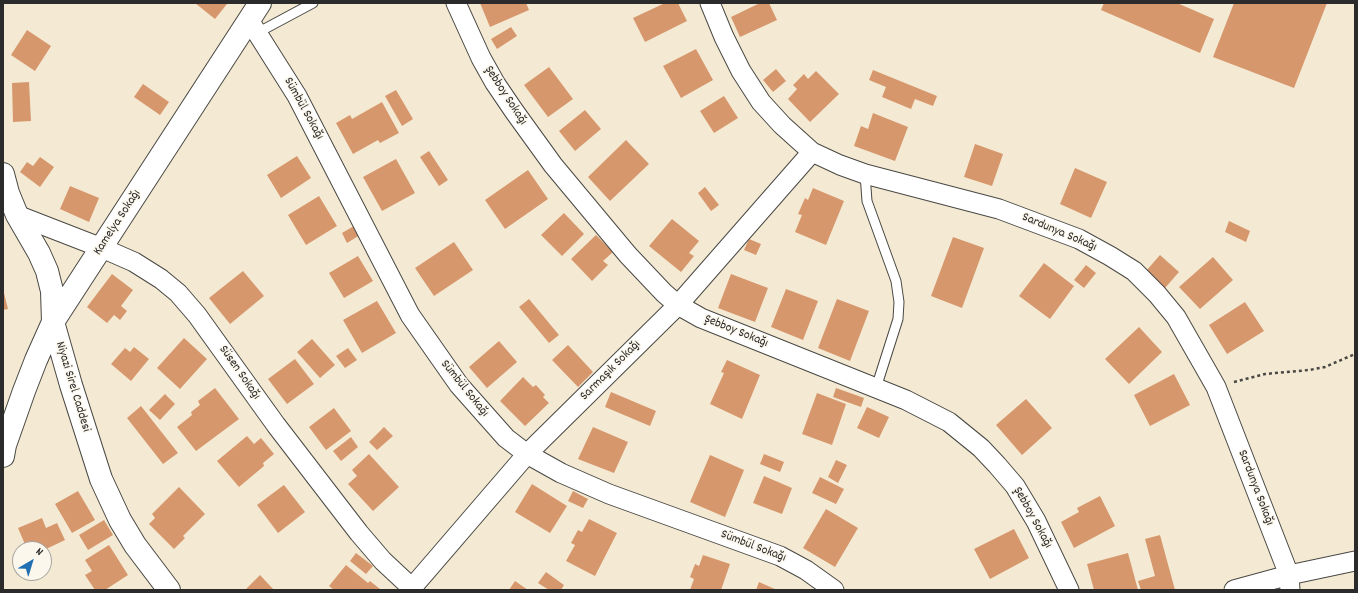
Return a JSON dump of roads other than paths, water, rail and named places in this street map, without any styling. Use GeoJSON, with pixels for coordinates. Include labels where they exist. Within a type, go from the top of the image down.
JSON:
{"type":"FeatureCollection","features":[{"type":"Feature","properties":{"kind":"street","name":"Şebboy Sokağı"},"geometry":{"type":"LineString","coordinates":[[456,3],[478,52],[495,83],[553,165],[628,255],[664,293],[678,305],[701,318],[906,400],[949,422],[980,448],[1015,486],[1026,503],[1069,590]]}},
{"type":"Feature","properties":{"kind":"street","name":"Sardunya Sokağı"},"geometry":{"type":"LineString","coordinates":[[710,3],[741,72],[761,102],[782,125],[812,152],[840,165],[865,174],[999,209],[1079,239],[1110,256],[1134,272],[1162,300],[1176,318],[1216,387],[1289,582]]}},
{"type":"Feature","properties":{"kind":"street","name":"Kamelya Sokağı"},"geometry":{"type":"LineString","coordinates":[[4,449],[36,360],[53,322],[256,19]]}},
{"type":"Feature","properties":{"kind":"street","name":"Sümbül Sokağı"},"geometry":{"type":"LineString","coordinates":[[256,19],[410,315],[459,385],[506,438],[527,454],[561,473],[609,494],[780,556],[806,570],[834,590]]}},
{"type":"Feature","properties":{"kind":"street","name":"Sarmaşık Sokağı"},"geometry":{"type":"LineString","coordinates":[[412,589],[527,454],[678,305],[812,152]]}},
{"type":"Feature","properties":{"kind":"street","name":"Niyazi Sirel Caddesi"},"geometry":{"type":"LineString","coordinates":[[3,174],[8,193],[18,215],[48,271],[52,291],[53,322],[71,386],[99,472],[112,503],[135,545],[169,590]]}},
{"type":"Feature","properties":{"kind":"street","name":"Süsen Sokağı"},"geometry":{"type":"LineString","coordinates":[[18,215],[134,262],[161,279],[178,294],[197,315],[276,425],[359,533],[412,589]]}},
{"type":"Feature","properties":{"kind":"street"},"geometry":{"type":"LineString","coordinates":[[1234,590],[1289,582],[1355,560]]}},
{"type":"Feature","properties":{"kind":"lane"},"geometry":{"type":"LineString","coordinates":[[256,19],[313,3]]}},
{"type":"Feature","properties":{"kind":"lane"},"geometry":{"type":"LineString","coordinates":[[865,174],[867,201],[896,281],[899,302],[898,319],[876,388]]}}]}
